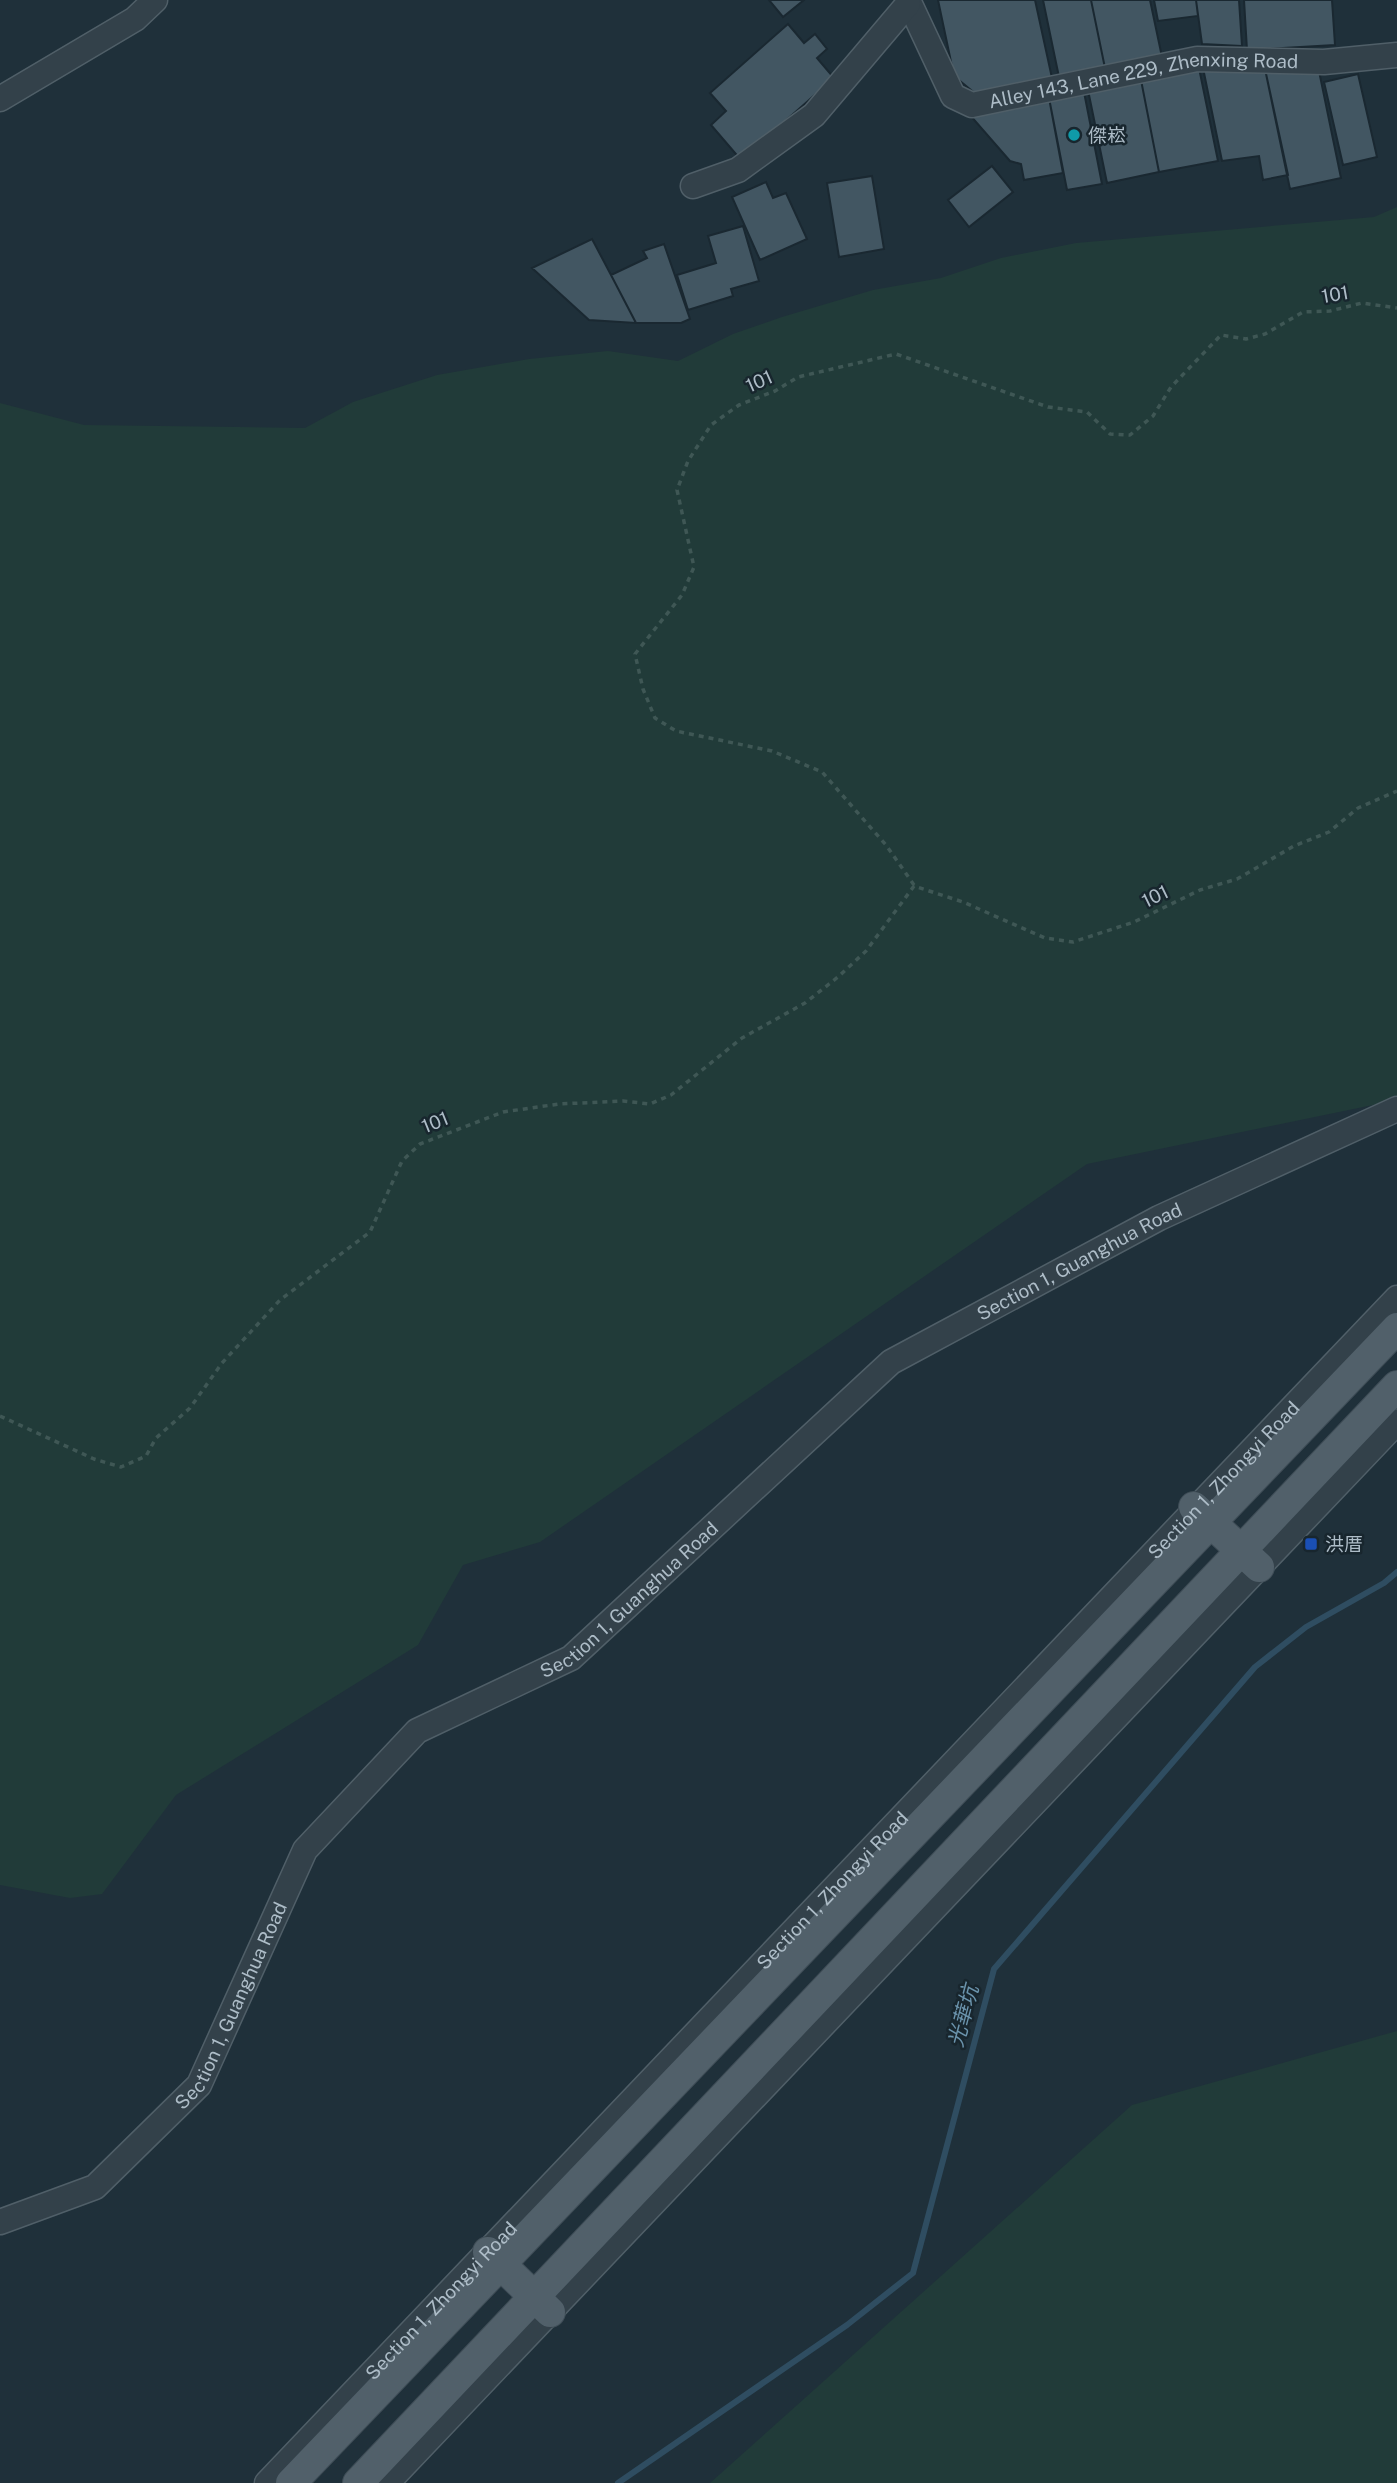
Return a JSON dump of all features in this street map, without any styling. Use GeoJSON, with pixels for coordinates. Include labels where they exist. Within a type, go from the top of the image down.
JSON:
{"type":"FeatureCollection","features":[{"type":"Feature","properties":{"kind":"main road","name":"Section 1, Zhongyi Road"},"geometry":{"type":"LineString","coordinates":[[291,2483],[493,2258],[1202,1515],[1397,1328]]}},
{"type":"Feature","properties":{"kind":"main road"},"geometry":{"type":"LineString","coordinates":[[358,2483],[542,2304],[1250,1558],[1397,1386]]}},
{"type":"Feature","properties":{"kind":"main road"},"geometry":{"type":"LineString","coordinates":[[1202,1515],[1250,1558]]}},
{"type":"Feature","properties":{"kind":"main road"},"geometry":{"type":"LineString","coordinates":[[493,2258],[542,2304]]}},
{"type":"Feature","properties":{"kind":"street"},"geometry":{"type":"LineString","coordinates":[[0,99],[125,25],[155,0]]}},
{"type":"Feature","properties":{"kind":"street"},"geometry":{"type":"LineString","coordinates":[[693,186],[738,170],[814,115],[908,2]]}},
{"type":"Feature","properties":{"kind":"street","name":"Alley 143, Lane 229, Zhenxing Road"},"geometry":{"type":"LineString","coordinates":[[908,2],[953,96],[972,105],[1197,59],[1324,62],[1397,55]]}},
{"type":"Feature","properties":{"kind":"street","name":"Section 1, Guanghua Road"},"geometry":{"type":"LineString","coordinates":[[0,2222],[95,2187],[199,2085],[305,1850],[417,1731],[571,1658],[891,1362],[1160,1218],[1397,1110]]}},
{"type":"Feature","properties":{"kind":"street","name":"Section 1, Zhongyi Road"},"geometry":{"type":"LineString","coordinates":[[1202,1515],[1397,1298]]}},
{"type":"Feature","properties":{"kind":"street"},"geometry":{"type":"LineString","coordinates":[[1250,1558],[1397,1422]]}},
{"type":"Feature","properties":{"kind":"street","name":"Section 1, Zhongyi Road"},"geometry":{"type":"LineString","coordinates":[[267,2483],[493,2258]]}},
{"type":"Feature","properties":{"kind":"street"},"geometry":{"type":"LineString","coordinates":[[387,2483],[542,2304]]}},
{"type":"Feature","properties":{"kind":"path","name":"101"},"geometry":{"type":"LineString","coordinates":[[1397,308],[1362,303],[1330,311],[1303,312],[1265,334],[1246,340],[1221,335],[1171,387],[1153,416],[1130,435],[1110,434],[1087,412],[1048,407],[896,355],[798,377],[775,391],[739,405],[711,425],[688,461],[677,490],[694,567],[682,595],[635,654],[643,689],[655,718],[676,731],[772,751],[822,772],[886,845],[914,886],[963,902],[1045,938],[1073,942],[1134,922],[1200,890],[1237,878],[1294,846],[1329,832],[1357,808],[1397,791]]}},
{"type":"Feature","properties":{"kind":"path","name":"101"},"geometry":{"type":"LineString","coordinates":[[0,1416],[94,1459],[121,1467],[146,1456],[156,1438],[190,1408],[222,1363],[280,1300],[370,1232],[402,1161],[420,1144],[503,1112],[559,1104],[623,1101],[650,1104],[671,1095],[742,1038],[805,1003],[838,977],[866,951],[914,886]]}},
{"type":"Feature","properties":{"kind":"green space"},"geometry":{"type":"Polygon","coordinates":[[[1397,207],[1397,1100],[1087,1164],[540,1542],[463,1565],[418,1645],[176,1795],[102,1894],[70,1898],[0,1885],[0,403],[84,425],[305,428],[353,402],[437,375],[529,359],[608,351],[678,361],[733,334],[782,317],[873,290],[941,278],[1001,258],[1076,243],[1374,217],[1397,207]]]}},
{"type":"Feature","properties":{"kind":"green space"},"geometry":{"type":"Polygon","coordinates":[[[1397,2031],[1397,2483],[710,2483],[1132,2105],[1397,2031]]]}},
{"type":"Feature","properties":{"kind":"building"},"geometry":{"type":"Polygon","coordinates":[[[769,0],[804,0],[783,17],[769,0]]]}},
{"type":"Feature","properties":{"kind":"building"},"geometry":{"type":"Polygon","coordinates":[[[938,0],[1035,0],[1052,78],[977,95],[954,76],[938,0]]]}},
{"type":"Feature","properties":{"kind":"building"},"geometry":{"type":"Polygon","coordinates":[[[1043,0],[1091,0],[1105,68],[1059,77],[1043,0]]]}},
{"type":"Feature","properties":{"kind":"building"},"geometry":{"type":"Polygon","coordinates":[[[1091,0],[1150,0],[1162,57],[1105,68],[1091,0]]]}},
{"type":"Feature","properties":{"kind":"building"},"geometry":{"type":"Polygon","coordinates":[[[1154,0],[1196,0],[1198,16],[1158,21],[1154,0]]]}},
{"type":"Feature","properties":{"kind":"building"},"geometry":{"type":"Polygon","coordinates":[[[1196,0],[1239,0],[1242,46],[1202,44],[1196,0]]]}},
{"type":"Feature","properties":{"kind":"building"},"geometry":{"type":"Polygon","coordinates":[[[1244,0],[1332,0],[1335,45],[1247,50],[1244,0]]]}},
{"type":"Feature","properties":{"kind":"building"},"geometry":{"type":"Polygon","coordinates":[[[788,24],[804,43],[815,34],[827,49],[817,58],[834,78],[741,160],[711,125],[726,111],[710,93],[788,24]]]}},
{"type":"Feature","properties":{"kind":"building"},"geometry":{"type":"Polygon","coordinates":[[[1199,68],[1218,161],[1159,172],[1141,80],[1199,68]]]}},
{"type":"Feature","properties":{"kind":"building"},"geometry":{"type":"Polygon","coordinates":[[[1203,68],[1265,69],[1288,175],[1263,180],[1259,156],[1222,161],[1203,68]]]}},
{"type":"Feature","properties":{"kind":"building"},"geometry":{"type":"Polygon","coordinates":[[[1265,69],[1319,71],[1341,178],[1290,189],[1265,69]]]}},
{"type":"Feature","properties":{"kind":"building"},"geometry":{"type":"Polygon","coordinates":[[[1358,74],[1377,157],[1343,165],[1324,82],[1358,74]]]}},
{"type":"Feature","properties":{"kind":"building"},"geometry":{"type":"Polygon","coordinates":[[[1141,80],[1159,172],[1107,183],[1088,90],[1141,80]]]}},
{"type":"Feature","properties":{"kind":"building","name":"傑崧"},"geometry":{"type":"Polygon","coordinates":[[[1084,92],[1102,184],[1067,190],[1049,98],[1084,92]]]}},
{"type":"Feature","properties":{"kind":"building"},"geometry":{"type":"Polygon","coordinates":[[[1049,98],[1063,173],[1024,180],[1021,164],[1010,161],[969,114],[1049,98]]]}},
{"type":"Feature","properties":{"kind":"building"},"geometry":{"type":"Polygon","coordinates":[[[992,166],[1013,192],[969,227],[948,200],[992,166]]]}},
{"type":"Feature","properties":{"kind":"building"},"geometry":{"type":"Polygon","coordinates":[[[872,176],[884,249],[839,257],[827,183],[872,176]]]}},
{"type":"Feature","properties":{"kind":"building"},"geometry":{"type":"Polygon","coordinates":[[[766,182],[773,198],[786,193],[807,239],[760,260],[732,197],[766,182]]]}},
{"type":"Feature","properties":{"kind":"building"},"geometry":{"type":"Polygon","coordinates":[[[743,226],[759,281],[731,289],[733,296],[688,310],[677,275],[716,263],[708,236],[743,226]]]}},
{"type":"Feature","properties":{"kind":"building"},"geometry":{"type":"Polygon","coordinates":[[[592,239],[636,323],[589,320],[532,268],[592,239]]]}},
{"type":"Feature","properties":{"kind":"building"},"geometry":{"type":"Polygon","coordinates":[[[664,244],[690,319],[681,323],[636,323],[611,275],[647,258],[643,251],[664,244]]]}},
{"type":"Feature","properties":{"kind":"waterway","name":"光華坑"},"geometry":{"type":"LineString","coordinates":[[618,2483],[847,2325],[913,2273],[994,1969],[1255,1667],[1306,1627],[1384,1583],[1397,1572]]}},
{"type":"Feature","properties":{"kind":"place","name":"傑崧"},"geometry":{"type":"Point","coordinates":[1074,135]}},
{"type":"Feature","properties":{"kind":"place","name":"洪厝"},"geometry":{"type":"Point","coordinates":[1311,1544]}}]}
